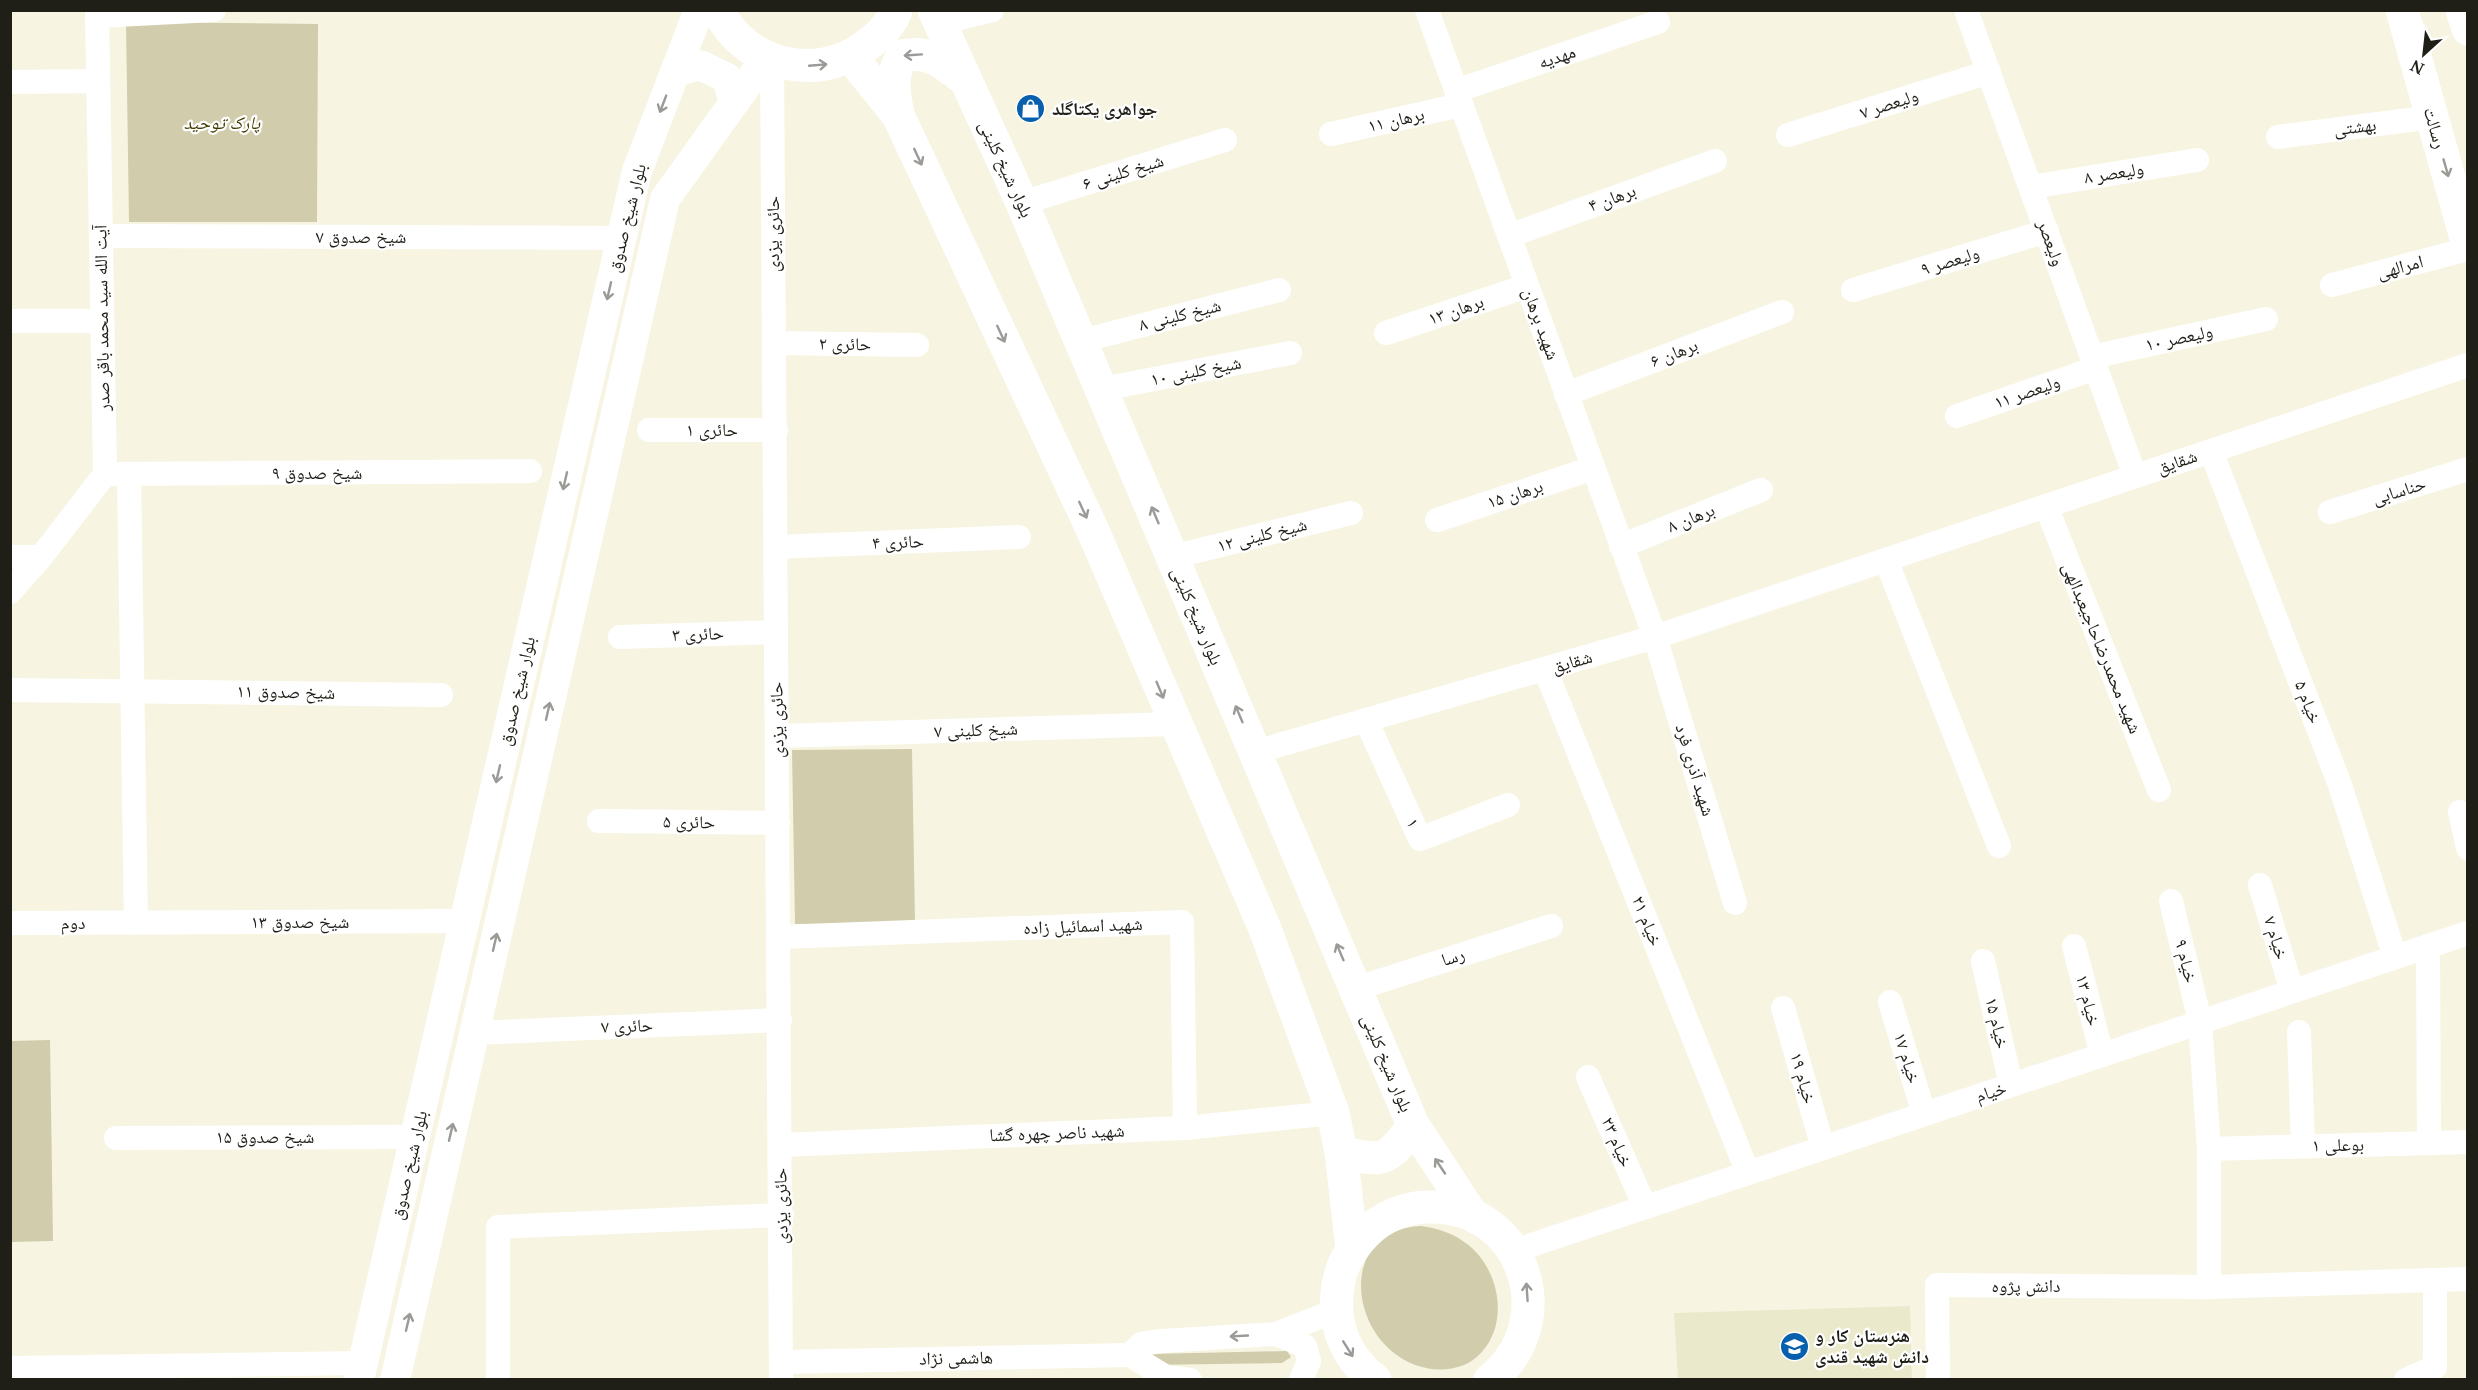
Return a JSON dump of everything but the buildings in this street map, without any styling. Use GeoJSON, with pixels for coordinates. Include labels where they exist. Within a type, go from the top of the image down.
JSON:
{"type":"FeatureCollection","features":[{"type":"Feature","properties":{"kind":"main road"},"geometry":{"type":"LineString","coordinates":[[718,10],[739,40],[769,59],[807,66],[825,65],[851,57],[876,39],[896,10]]}},
{"type":"Feature","properties":{"kind":"main road","name":"رسالت"},"geometry":{"type":"LineString","coordinates":[[2402,10],[2468,247]]}},
{"type":"Feature","properties":{"kind":"main road"},"geometry":{"type":"LineString","coordinates":[[2462,10],[2468,29]]}},
{"type":"Feature","properties":{"kind":"main road","name":"بلوار شیخ کلینی"},"geometry":{"type":"LineString","coordinates":[[937,17],[1022,203],[1413,1125],[1472,1215]]}},
{"type":"Feature","properties":{"kind":"main road"},"geometry":{"type":"LineString","coordinates":[[898,115],[893,84],[894,70],[902,56],[917,53],[936,59],[964,79]]}},
{"type":"Feature","properties":{"kind":"main road"},"geometry":{"type":"LineString","coordinates":[[851,57],[898,115],[1093,531],[1265,929],[1333,1113],[1341,1152],[1352,1248]]}},
{"type":"Feature","properties":{"kind":"main road"},"geometry":{"type":"LineString","coordinates":[[1341,1152],[1370,1159],[1395,1151],[1413,1125]]}},
{"type":"Feature","properties":{"kind":"main road"},"geometry":{"type":"LineString","coordinates":[[1376,1380],[1362,1370],[1343,1342],[1335,1311],[1338,1278],[1352,1248],[1377,1222],[1409,1208],[1445,1206],[1472,1215],[1496,1230],[1514,1251],[1527,1280],[1529,1311],[1521,1341],[1516,1380]]}},
{"type":"Feature","properties":{"kind":"main road"},"geometry":{"type":"LineString","coordinates":[[1490,1380],[1505,1368],[1521,1341]]}},
{"type":"Feature","properties":{"kind":"street"},"geometry":{"type":"LineString","coordinates":[[97,13],[214,10]]}},
{"type":"Feature","properties":{"kind":"street","name":"بلوار شیخ صدوق"},"geometry":{"type":"LineString","coordinates":[[361,1371],[637,171],[699,10]]}},
{"type":"Feature","properties":{"kind":"street"},"geometry":{"type":"LineString","coordinates":[[937,17],[992,10]]}},
{"type":"Feature","properties":{"kind":"street","name":"شهید برهان"},"geometry":{"type":"LineString","coordinates":[[1427,10],[1655,637]]}},
{"type":"Feature","properties":{"kind":"street","name":"ولیعصر"},"geometry":{"type":"LineString","coordinates":[[1966,10],[2135,476]]}},
{"type":"Feature","properties":{"kind":"street","name":"آیت الله سید محمد باقر صدر"},"geometry":{"type":"LineString","coordinates":[[97,13],[105,474]]}},
{"type":"Feature","properties":{"kind":"street","name":"مهدیه"},"geometry":{"type":"LineString","coordinates":[[1459,98],[1658,22]]}},
{"type":"Feature","properties":{"kind":"street","name":"بلوار شیخ صدوق"},"geometry":{"type":"LineString","coordinates":[[395,1380],[665,199],[734,102],[769,59]]}},
{"type":"Feature","properties":{"kind":"street","name":"حائری یزدی"},"geometry":{"type":"LineString","coordinates":[[769,59],[776,430],[782,1215],[781,1371]]}},
{"type":"Feature","properties":{"kind":"street"},"geometry":{"type":"LineString","coordinates":[[675,72],[700,65],[727,78],[734,102]]}},
{"type":"Feature","properties":{"kind":"street","name":"ولیعصر ۷"},"geometry":{"type":"LineString","coordinates":[[1788,135],[1989,72]]}},
{"type":"Feature","properties":{"kind":"street"},"geometry":{"type":"LineString","coordinates":[[10,82],[99,81]]}},
{"type":"Feature","properties":{"kind":"street","name":"برهان ۱۱"},"geometry":{"type":"LineString","coordinates":[[1331,134],[1459,98]]}},
{"type":"Feature","properties":{"kind":"street","name":"بهشتی"},"geometry":{"type":"LineString","coordinates":[[2278,137],[2432,117]]}},
{"type":"Feature","properties":{"kind":"street","name":"شیخ کلینی ۶"},"geometry":{"type":"LineString","coordinates":[[1022,203],[1224,140]]}},
{"type":"Feature","properties":{"kind":"street","name":"ولیعصر ۸"},"geometry":{"type":"LineString","coordinates":[[2031,187],[2197,159]]}},
{"type":"Feature","properties":{"kind":"street","name":"برهان ۴"},"geometry":{"type":"LineString","coordinates":[[1509,236],[1715,161]]}},
{"type":"Feature","properties":{"kind":"street","name":"ولیعصر ۹"},"geometry":{"type":"LineString","coordinates":[[1853,290],[2047,231]]}},
{"type":"Feature","properties":{"kind":"street","name":"شیخ صدوق ۷"},"geometry":{"type":"LineString","coordinates":[[101,236],[621,238]]}},
{"type":"Feature","properties":{"kind":"street","name":"امرالهی"},"geometry":{"type":"LineString","coordinates":[[2332,285],[2468,247]]}},
{"type":"Feature","properties":{"kind":"street","name":"برهان ۱۳"},"geometry":{"type":"LineString","coordinates":[[1386,333],[1527,286]]}},
{"type":"Feature","properties":{"kind":"street","name":"شیخ کلینی ۸"},"geometry":{"type":"LineString","coordinates":[[1081,341],[1280,290]]}},
{"type":"Feature","properties":{"kind":"street","name":"برهان ۶"},"geometry":{"type":"LineString","coordinates":[[1566,394],[1782,312]]}},
{"type":"Feature","properties":{"kind":"street","name":"ولیعصر ۱۰"},"geometry":{"type":"LineString","coordinates":[[2094,363],[2266,319]]}},
{"type":"Feature","properties":{"kind":"street"},"geometry":{"type":"LineString","coordinates":[[10,321],[102,321]]}},
{"type":"Feature","properties":{"kind":"street","name":"حائری ۲"},"geometry":{"type":"LineString","coordinates":[[774,343],[916,345]]}},
{"type":"Feature","properties":{"kind":"street","name":"شیخ کلینی ۱۰"},"geometry":{"type":"LineString","coordinates":[[1101,389],[1290,353]]}},
{"type":"Feature","properties":{"kind":"street","name":"ولیعصر ۱۱"},"geometry":{"type":"LineString","coordinates":[[1957,416],[2094,363]]}},
{"type":"Feature","properties":{"kind":"street","name":"شقایق"},"geometry":{"type":"LineString","coordinates":[[1255,752],[1655,637],[2468,365]]}},
{"type":"Feature","properties":{"kind":"street","name":"حائری ۱"},"geometry":{"type":"LineString","coordinates":[[649,430],[776,430]]}},
{"type":"Feature","properties":{"kind":"street","name":"خیام ۵"},"geometry":{"type":"LineString","coordinates":[[2211,451],[2340,785],[2395,957]]}},
{"type":"Feature","properties":{"kind":"street","name":"برهان ۱۵"},"geometry":{"type":"LineString","coordinates":[[1437,520],[1593,468]]}},
{"type":"Feature","properties":{"kind":"street","name":"حناسابی"},"geometry":{"type":"LineString","coordinates":[[2330,512],[2468,470]]}},
{"type":"Feature","properties":{"kind":"street","name":"شیخ صدوق ۹"},"geometry":{"type":"LineString","coordinates":[[105,474],[530,471]]}},
{"type":"Feature","properties":{"kind":"street"},"geometry":{"type":"LineString","coordinates":[[10,592],[105,474]]}},
{"type":"Feature","properties":{"kind":"street"},"geometry":{"type":"LineString","coordinates":[[129,474],[136,923]]}},
{"type":"Feature","properties":{"kind":"street","name":"برهان ۸"},"geometry":{"type":"LineString","coordinates":[[1622,546],[1761,490]]}},
{"type":"Feature","properties":{"kind":"street","name":"شهید محمدرضاحاجیعبدالهی"},"geometry":{"type":"LineString","coordinates":[[2046,506],[2159,790]]}},
{"type":"Feature","properties":{"kind":"street","name":"شیخ کلینی ۱۲"},"geometry":{"type":"LineString","coordinates":[[1172,557],[1351,513]]}},
{"type":"Feature","properties":{"kind":"street","name":"حائری ۴"},"geometry":{"type":"LineString","coordinates":[[777,547],[1019,537]]}},
{"type":"Feature","properties":{"kind":"street"},"geometry":{"type":"LineString","coordinates":[[10,557],[41,556]]}},
{"type":"Feature","properties":{"kind":"street"},"geometry":{"type":"LineString","coordinates":[[1886,560],[1999,846]]}},
{"type":"Feature","properties":{"kind":"street","name":"حائری ۳"},"geometry":{"type":"LineString","coordinates":[[620,637],[776,632]]}},
{"type":"Feature","properties":{"kind":"street","name":"شهید آذری فرد"},"geometry":{"type":"LineString","coordinates":[[1655,637],[1735,903]]}},
{"type":"Feature","properties":{"kind":"street","name":"خیام ۲۱"},"geometry":{"type":"LineString","coordinates":[[1545,669],[1748,1173]]}},
{"type":"Feature","properties":{"kind":"street","name":"شیخ صدوق ۱۱"},"geometry":{"type":"LineString","coordinates":[[10,690],[441,695]]}},
{"type":"Feature","properties":{"kind":"street","name":"۱"},"geometry":{"type":"LineString","coordinates":[[1366,720],[1420,839],[1508,805]]}},
{"type":"Feature","properties":{"kind":"street","name":"شیخ کلینی ۷"},"geometry":{"type":"LineString","coordinates":[[777,736],[1175,724]]}},
{"type":"Feature","properties":{"kind":"street"},"geometry":{"type":"LineString","coordinates":[[2460,812],[2468,848]]}},
{"type":"Feature","properties":{"kind":"street","name":"حائری ۵"},"geometry":{"type":"LineString","coordinates":[[599,821],[778,823]]}},
{"type":"Feature","properties":{"kind":"street","name":"خیام ۷"},"geometry":{"type":"LineString","coordinates":[[2260,885],[2292,991]]}},
{"type":"Feature","properties":{"kind":"street","name":"خیام ۹"},"geometry":{"type":"LineString","coordinates":[[2171,901],[2200,1021],[2209,1149],[2209,1287]]}},
{"type":"Feature","properties":{"kind":"street","name":"شیخ صدوق ۱۳"},"geometry":{"type":"LineString","coordinates":[[136,923],[465,921]]}},
{"type":"Feature","properties":{"kind":"street","name":"شهید اسمائیل زاده"},"geometry":{"type":"LineString","coordinates":[[779,937],[1182,922],[1185,1128]]}},
{"type":"Feature","properties":{"kind":"street","name":"دوم"},"geometry":{"type":"LineString","coordinates":[[10,923],[136,923]]}},
{"type":"Feature","properties":{"kind":"street","name":"رسا"},"geometry":{"type":"LineString","coordinates":[[1355,989],[1551,926]]}},
{"type":"Feature","properties":{"kind":"street","name":"خیام"},"geometry":{"type":"LineString","coordinates":[[1514,1251],[2468,933]]}},
{"type":"Feature","properties":{"kind":"street","name":"خیام ۱۳"},"geometry":{"type":"LineString","coordinates":[[2074,946],[2102,1055]]}},
{"type":"Feature","properties":{"kind":"street"},"geometry":{"type":"LineString","coordinates":[[2428,946],[2429,1143]]}},
{"type":"Feature","properties":{"kind":"street","name":"خیام ۱۵"},"geometry":{"type":"LineString","coordinates":[[1983,961],[2012,1085]]}},
{"type":"Feature","properties":{"kind":"street","name":"خیام ۱۷"},"geometry":{"type":"LineString","coordinates":[[1890,1002],[1924,1114]]}},
{"type":"Feature","properties":{"kind":"street","name":"خیام ۱۹"},"geometry":{"type":"LineString","coordinates":[[1783,1008],[1823,1148]]}},
{"type":"Feature","properties":{"kind":"street","name":"حائری ۷"},"geometry":{"type":"LineString","coordinates":[[474,1033],[780,1020]]}},
{"type":"Feature","properties":{"kind":"street"},"geometry":{"type":"LineString","coordinates":[[2299,1032],[2303,1146]]}},
{"type":"Feature","properties":{"kind":"street","name":"خیام ۲۳"},"geometry":{"type":"LineString","coordinates":[[1588,1077],[1645,1207]]}},
{"type":"Feature","properties":{"kind":"street","name":"شهید ناصر چهره گشا"},"geometry":{"type":"LineString","coordinates":[[781,1145],[1185,1128],[1333,1113]]}},
{"type":"Feature","properties":{"kind":"street","name":"شیخ صدوق ۱۵"},"geometry":{"type":"LineString","coordinates":[[116,1138],[415,1137]]}},
{"type":"Feature","properties":{"kind":"street","name":"۱ بوعلی"},"geometry":{"type":"LineString","coordinates":[[2209,1149],[2468,1142]]}},
{"type":"Feature","properties":{"kind":"street"},"geometry":{"type":"LineString","coordinates":[[498,1380],[498,1227],[782,1215]]}},
{"type":"Feature","properties":{"kind":"street"},"geometry":{"type":"LineString","coordinates":[[2209,1287],[2468,1279]]}},
{"type":"Feature","properties":{"kind":"street"},"geometry":{"type":"LineString","coordinates":[[2406,1380],[2435,1367],[2435,1280]]}},
{"type":"Feature","properties":{"kind":"street","name":"دانش پژوه"},"geometry":{"type":"LineString","coordinates":[[1938,1380],[1937,1285],[2209,1287]]}},
{"type":"Feature","properties":{"kind":"street"},"geometry":{"type":"LineString","coordinates":[[1131,1380],[1130,1355],[1141,1344],[1276,1334],[1335,1311]]}},
{"type":"Feature","properties":{"kind":"street"},"geometry":{"type":"LineString","coordinates":[[1276,1334],[1305,1346],[1309,1361],[1301,1380]]}},
{"type":"Feature","properties":{"kind":"street"},"geometry":{"type":"LineString","coordinates":[[1130,1355],[1166,1377],[1190,1380]]}},
{"type":"Feature","properties":{"kind":"street","name":"هاشمی نژاد"},"geometry":{"type":"LineString","coordinates":[[781,1371],[1130,1355]]}},
{"type":"Feature","properties":{"kind":"street"},"geometry":{"type":"LineString","coordinates":[[10,1368],[361,1371]]}},
{"type":"Feature","properties":{"kind":"shaded area","name":"هنرستان کار و دانش شهید قندی"},"geometry":{"type":"Polygon","coordinates":[[[1910,1306],[1912,1379],[1678,1379],[1674,1313],[1910,1306]]]}},
{"type":"Feature","properties":{"kind":"green space","name":"پارک توحید"},"geometry":{"type":"Polygon","coordinates":[[[126,22],[318,24],[317,222],[129,222],[126,22]]]}},
{"type":"Feature","properties":{"kind":"green space"},"geometry":{"type":"Polygon","coordinates":[[[912,749],[915,923],[795,924],[792,750],[912,749]]]}},
{"type":"Feature","properties":{"kind":"green space"},"geometry":{"type":"Polygon","coordinates":[[[50,1040],[53,1241],[11,1242],[11,1041],[50,1040]]]}},
{"type":"Feature","properties":{"kind":"green space"},"geometry":{"type":"Polygon","coordinates":[[[1421,1226],[1456,1237],[1478,1254],[1487,1267],[1497,1296],[1496,1326],[1490,1340],[1476,1358],[1458,1367],[1431,1369],[1404,1360],[1382,1342],[1368,1320],[1362,1294],[1363,1270],[1373,1248],[1392,1233],[1421,1226]]]}},
{"type":"Feature","properties":{"kind":"green space"},"geometry":{"type":"Polygon","coordinates":[[[1287,1351],[1291,1357],[1282,1363],[1147,1365],[1151,1354],[1287,1351]]]}},
{"type":"Feature","properties":{"kind":"place","name":"جواهری یکتاگلد"},"geometry":{"type":"Point","coordinates":[1031,109]}},
{"type":"Feature","properties":{"kind":"place","name":"هنرستان کار و دانش شهید قندی"},"geometry":{"type":"Point","coordinates":[1794,1346]}}]}
